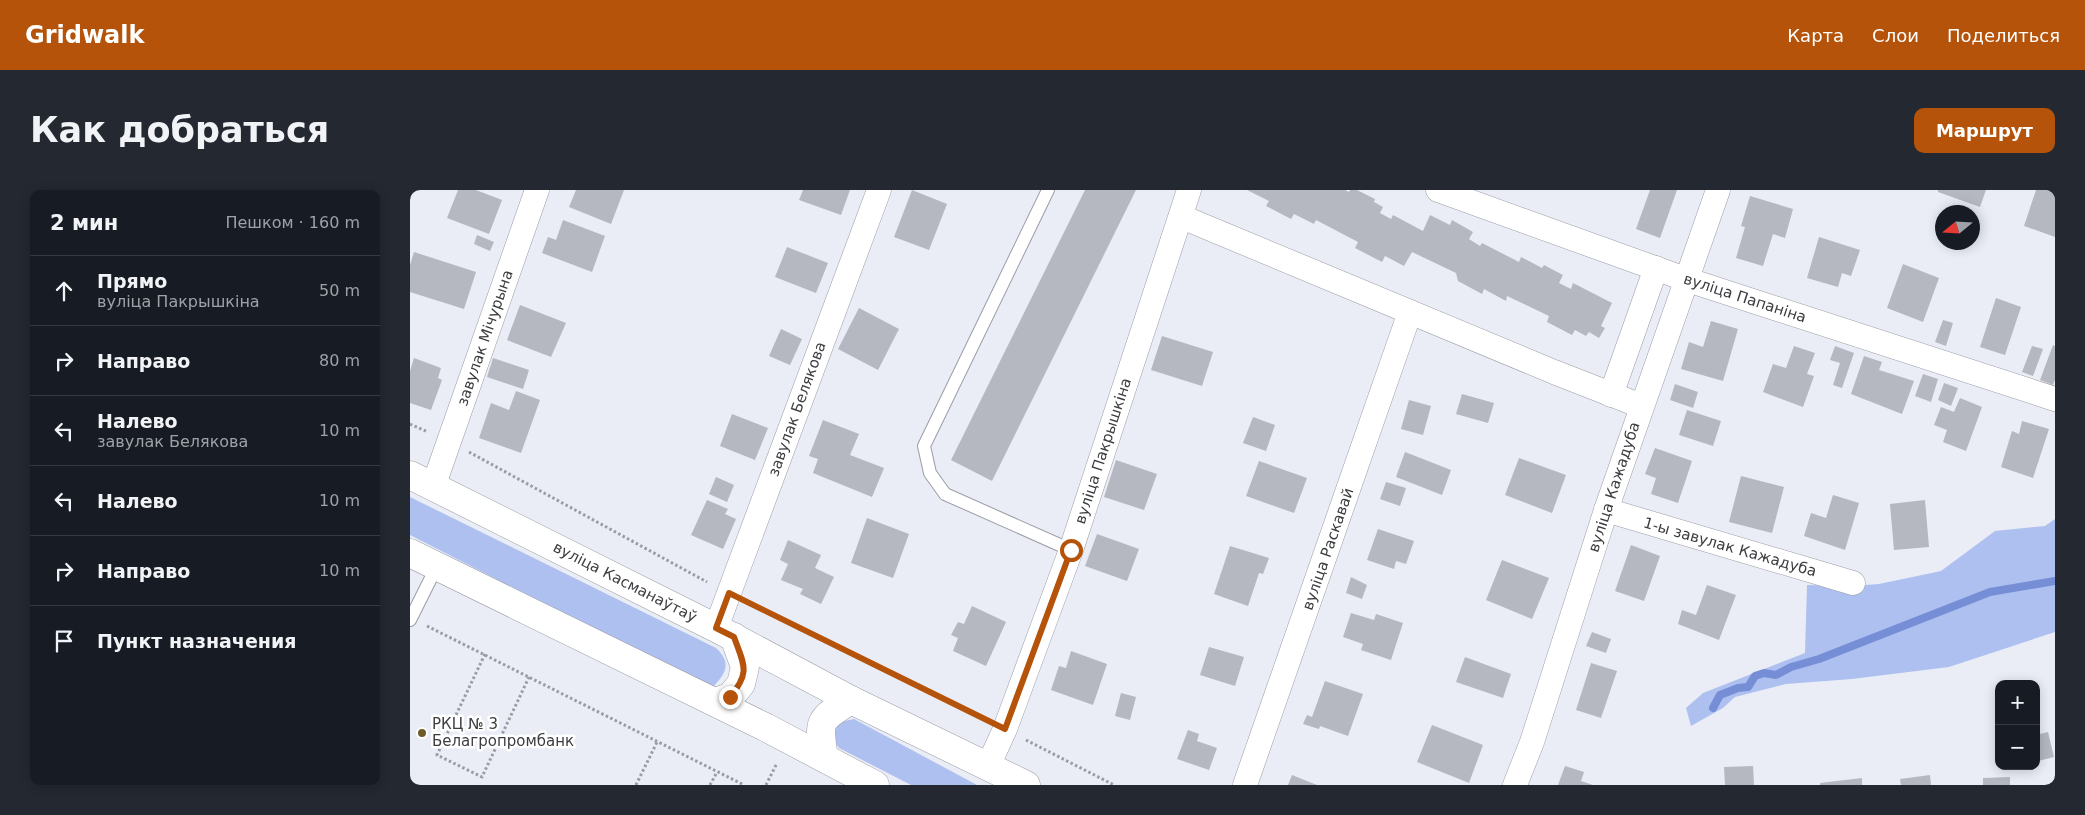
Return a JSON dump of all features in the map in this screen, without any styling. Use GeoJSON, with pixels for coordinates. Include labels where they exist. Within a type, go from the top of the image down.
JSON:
{"type":"FeatureCollection","features":[{"type":"Feature","properties":{"kind":"main road","name":"вуліца Касманаўтаў"},"geometry":{"type":"LineString","coordinates":[[422,481],[725,632],[852,700],[1026,785]]}},
{"type":"Feature","properties":{"kind":"main road"},"geometry":{"type":"LineString","coordinates":[[410,553],[715,702],[875,785]]}},
{"type":"Feature","properties":{"kind":"main road"},"geometry":{"type":"LineString","coordinates":[[715,702],[730,697],[741,684],[745,667],[725,632]]}},
{"type":"Feature","properties":{"kind":"main road"},"geometry":{"type":"LineString","coordinates":[[824,758],[820,730],[826,717],[852,700]]}},
{"type":"Feature","properties":{"kind":"street","name":"завулак Мічурына"},"geometry":{"type":"LineString","coordinates":[[422,481],[449,442],[537,190]]}},
{"type":"Feature","properties":{"kind":"street","name":"завулак Белякова"},"geometry":{"type":"LineString","coordinates":[[725,632],[729,593],[879,190]]}},
{"type":"Feature","properties":{"kind":"street","name":"вуліца Пакрышкіна"},"geometry":{"type":"LineString","coordinates":[[988,766],[1005,729],[1071,550],[1182,217],[1189,190]]}},
{"type":"Feature","properties":{"kind":"street","name":"вуліца Кажадуба"},"geometry":{"type":"LineString","coordinates":[[1515,785],[1532,742],[1641,406],[1688,280],[1718,190]]}},
{"type":"Feature","properties":{"kind":"street","name":"вуліца Папаніна"},"geometry":{"type":"LineString","coordinates":[[1449,192],[1688,280],[2055,399]]}},
{"type":"Feature","properties":{"kind":"street"},"geometry":{"type":"LineString","coordinates":[[1182,217],[1641,406]]}},
{"type":"Feature","properties":{"kind":"street"},"geometry":{"type":"LineString","coordinates":[[1611,395],[1656,268]]}},
{"type":"Feature","properties":{"kind":"street","name":"вуліца Раскавай"},"geometry":{"type":"LineString","coordinates":[[1246,785],[1410,312]]}},
{"type":"Feature","properties":{"kind":"street","name":"1-ы завулак Кажадуба"},"geometry":{"type":"LineString","coordinates":[[1606,510],[1853,583]]}},
{"type":"Feature","properties":{"kind":"lane"},"geometry":{"type":"LineString","coordinates":[[1048,190],[924,446],[930,473],[945,494],[1071,550]]}},
{"type":"Feature","properties":{"kind":"lane"},"geometry":{"type":"LineString","coordinates":[[410,619],[436,566]]}},
{"type":"Feature","properties":{"kind":"path"},"geometry":{"type":"LineString","coordinates":[[410,424],[449,442],[729,593],[1114,785]]}},
{"type":"Feature","properties":{"kind":"path"},"geometry":{"type":"LineString","coordinates":[[410,619],[485,654],[744,785]]}},
{"type":"Feature","properties":{"kind":"path"},"geometry":{"type":"LineString","coordinates":[[485,654],[437,755],[482,777],[530,677]]}},
{"type":"Feature","properties":{"kind":"path"},"geometry":{"type":"LineString","coordinates":[[636,785],[657,742]]}},
{"type":"Feature","properties":{"kind":"path"},"geometry":{"type":"LineString","coordinates":[[710,785],[717,772]]}},
{"type":"Feature","properties":{"kind":"shaded area"},"geometry":{"type":"Polygon","coordinates":[[[410,497],[716,648],[721,653],[725,662],[726,667],[722,676],[714,686],[704,685],[410,535],[410,497]]]}},
{"type":"Feature","properties":{"kind":"shaded area"},"geometry":{"type":"Polygon","coordinates":[[[2055,519],[2055,632],[1949,667],[1852,679],[1786,684],[1735,697],[1723,708],[1691,726],[1686,708],[1703,693],[1805,653],[1807,585],[1852,586],[1879,584],[1941,571],[1995,531],[2045,526],[2055,519]]]}},
{"type":"Feature","properties":{"kind":"shaded area"},"geometry":{"type":"Polygon","coordinates":[[[854,719],[977,785],[911,785],[839,748],[834,741],[834,727],[840,722],[854,719]]]}},
{"type":"Feature","properties":{"kind":"building"},"geometry":{"type":"Polygon","coordinates":[[[458,190],[476,190],[502,200],[489,234],[447,218],[458,190]]]}},
{"type":"Feature","properties":{"kind":"building"},"geometry":{"type":"Polygon","coordinates":[[[576,190],[624,190],[611,224],[569,207],[576,190]]]}},
{"type":"Feature","properties":{"kind":"building"},"geometry":{"type":"Polygon","coordinates":[[[803,190],[850,190],[841,215],[799,200],[803,190]]]}},
{"type":"Feature","properties":{"kind":"building"},"geometry":{"type":"Polygon","coordinates":[[[912,190],[947,204],[929,250],[894,237],[912,190]]]}},
{"type":"Feature","properties":{"kind":"building"},"geometry":{"type":"Polygon","coordinates":[[[1085,190],[1136,190],[992,481],[951,460],[1085,190]]]}},
{"type":"Feature","properties":{"kind":"building"},"geometry":{"type":"Polygon","coordinates":[[[1247,190],[1345,190],[1349,192],[1350,190],[1357,190],[1375,199],[1374,202],[1383,207],[1380,213],[1391,219],[1393,215],[1423,231],[1430,215],[1450,225],[1452,220],[1473,232],[1469,239],[1480,246],[1482,243],[1519,262],[1521,257],[1542,268],[1544,265],[1563,275],[1559,283],[1571,289],[1573,283],[1612,303],[1601,326],[1605,328],[1599,338],[1589,332],[1586,336],[1575,330],[1572,335],[1547,322],[1549,316],[1507,296],[1506,301],[1484,289],[1482,294],[1458,281],[1456,273],[1412,252],[1404,266],[1385,256],[1382,262],[1355,248],[1358,242],[1316,220],[1314,224],[1294,214],[1291,219],[1266,206],[1269,201],[1247,190]]]}},
{"type":"Feature","properties":{"kind":"building"},"geometry":{"type":"Polygon","coordinates":[[[1650,190],[1677,190],[1660,238],[1636,229],[1650,190]]]}},
{"type":"Feature","properties":{"kind":"building"},"geometry":{"type":"Polygon","coordinates":[[[1938,190],[1986,190],[1980,207],[1980,205],[1974,205],[1938,192],[1938,190]]]}},
{"type":"Feature","properties":{"kind":"building"},"geometry":{"type":"Polygon","coordinates":[[[2036,190],[2055,190],[2055,237],[2024,226],[2036,190]]]}},
{"type":"Feature","properties":{"kind":"building"},"geometry":{"type":"Polygon","coordinates":[[[1750,196],[1793,209],[1785,238],[1773,234],[1763,266],[1736,258],[1745,227],[1741,226],[1750,196]]]}},
{"type":"Feature","properties":{"kind":"building"},"geometry":{"type":"Polygon","coordinates":[[[563,220],[605,236],[592,272],[542,253],[548,237],[556,240],[563,220]]]}},
{"type":"Feature","properties":{"kind":"building"},"geometry":{"type":"Polygon","coordinates":[[[477,235],[494,242],[490,251],[474,244],[477,235]]]}},
{"type":"Feature","properties":{"kind":"building"},"geometry":{"type":"Polygon","coordinates":[[[1819,237],[1860,250],[1851,276],[1842,273],[1838,287],[1807,278],[1819,237]]]}},
{"type":"Feature","properties":{"kind":"building"},"geometry":{"type":"Polygon","coordinates":[[[787,247],[828,263],[816,293],[775,277],[787,247]]]}},
{"type":"Feature","properties":{"kind":"building"},"geometry":{"type":"Polygon","coordinates":[[[414,252],[476,272],[464,309],[410,292],[410,265],[414,252]]]}},
{"type":"Feature","properties":{"kind":"building"},"geometry":{"type":"Polygon","coordinates":[[[1903,264],[1939,278],[1923,322],[1887,308],[1903,264]]]}},
{"type":"Feature","properties":{"kind":"building"},"geometry":{"type":"Polygon","coordinates":[[[1996,298],[2021,307],[2005,355],[1980,347],[1996,298]]]}},
{"type":"Feature","properties":{"kind":"building"},"geometry":{"type":"Polygon","coordinates":[[[520,305],[566,323],[551,357],[507,340],[520,305]]]}},
{"type":"Feature","properties":{"kind":"building"},"geometry":{"type":"Polygon","coordinates":[[[859,308],[899,329],[878,370],[838,349],[859,308]]]}},
{"type":"Feature","properties":{"kind":"building"},"geometry":{"type":"Polygon","coordinates":[[[1943,320],[1953,323],[1946,346],[1935,342],[1943,320]]]}},
{"type":"Feature","properties":{"kind":"building"},"geometry":{"type":"Polygon","coordinates":[[[1711,321],[1738,329],[1723,381],[1681,369],[1689,342],[1703,347],[1711,321]]]}},
{"type":"Feature","properties":{"kind":"building"},"geometry":{"type":"Polygon","coordinates":[[[781,329],[802,339],[790,365],[769,356],[781,329]]]}},
{"type":"Feature","properties":{"kind":"building"},"geometry":{"type":"Polygon","coordinates":[[[1162,336],[1213,352],[1202,386],[1151,370],[1162,336]]]}},
{"type":"Feature","properties":{"kind":"building"},"geometry":{"type":"Polygon","coordinates":[[[2053,345],[2055,346],[2055,380],[2053,385],[2040,380],[2053,345]]]}},
{"type":"Feature","properties":{"kind":"building"},"geometry":{"type":"Polygon","coordinates":[[[1794,346],[1815,353],[1807,374],[1814,376],[1803,407],[1763,392],[1773,364],[1786,368],[1794,346]]]}},
{"type":"Feature","properties":{"kind":"building"},"geometry":{"type":"Polygon","coordinates":[[[1835,346],[1854,353],[1842,388],[1833,385],[1840,363],[1830,360],[1835,346]]]}},
{"type":"Feature","properties":{"kind":"building"},"geometry":{"type":"Polygon","coordinates":[[[2032,346],[2043,349],[2033,376],[2022,372],[2032,346]]]}},
{"type":"Feature","properties":{"kind":"building"},"geometry":{"type":"Polygon","coordinates":[[[1864,356],[1882,362],[1879,370],[1914,381],[1902,414],[1851,394],[1864,356]]]}},
{"type":"Feature","properties":{"kind":"building"},"geometry":{"type":"Polygon","coordinates":[[[414,358],[441,368],[438,378],[442,380],[431,410],[410,403],[410,371],[414,358]]]}},
{"type":"Feature","properties":{"kind":"building"},"geometry":{"type":"Polygon","coordinates":[[[493,358],[529,370],[523,389],[487,377],[493,358]]]}},
{"type":"Feature","properties":{"kind":"building"},"geometry":{"type":"Polygon","coordinates":[[[1923,374],[1938,379],[1931,402],[1915,396],[1923,374]]]}},
{"type":"Feature","properties":{"kind":"building"},"geometry":{"type":"Polygon","coordinates":[[[1944,383],[1958,388],[1951,406],[1938,400],[1944,383]]]}},
{"type":"Feature","properties":{"kind":"building"},"geometry":{"type":"Polygon","coordinates":[[[1675,384],[1698,392],[1693,408],[1670,400],[1675,384]]]}},
{"type":"Feature","properties":{"kind":"building"},"geometry":{"type":"Polygon","coordinates":[[[516,391],[540,400],[521,453],[479,438],[491,403],[509,410],[516,391]]]}},
{"type":"Feature","properties":{"kind":"building"},"geometry":{"type":"Polygon","coordinates":[[[1462,394],[1494,403],[1488,423],[1456,414],[1462,394]]]}},
{"type":"Feature","properties":{"kind":"building"},"geometry":{"type":"Polygon","coordinates":[[[1960,398],[1982,407],[1966,451],[1943,442],[1947,430],[1934,425],[1941,407],[1954,412],[1960,398]]]}},
{"type":"Feature","properties":{"kind":"building"},"geometry":{"type":"Polygon","coordinates":[[[1409,400],[1431,406],[1423,435],[1401,429],[1409,400]]]}},
{"type":"Feature","properties":{"kind":"building"},"geometry":{"type":"Polygon","coordinates":[[[1687,410],[1721,421],[1713,446],[1679,435],[1687,410]]]}},
{"type":"Feature","properties":{"kind":"building"},"geometry":{"type":"Polygon","coordinates":[[[732,414],[768,428],[755,460],[720,446],[732,414]]]}},
{"type":"Feature","properties":{"kind":"building"},"geometry":{"type":"Polygon","coordinates":[[[1253,417],[1275,425],[1266,451],[1243,443],[1253,417]]]}},
{"type":"Feature","properties":{"kind":"building"},"geometry":{"type":"Polygon","coordinates":[[[823,420],[859,434],[850,455],[884,468],[872,497],[813,473],[818,459],[809,456],[823,420]]]}},
{"type":"Feature","properties":{"kind":"building"},"geometry":{"type":"Polygon","coordinates":[[[2022,421],[2049,429],[2033,478],[2001,467],[2012,431],[2019,434],[2022,421]]]}},
{"type":"Feature","properties":{"kind":"building"},"geometry":{"type":"Polygon","coordinates":[[[1655,448],[1692,461],[1678,503],[1651,494],[1656,478],[1645,474],[1655,448]]]}},
{"type":"Feature","properties":{"kind":"building"},"geometry":{"type":"Polygon","coordinates":[[[1405,452],[1451,470],[1442,495],[1396,477],[1405,452]]]}},
{"type":"Feature","properties":{"kind":"building"},"geometry":{"type":"Polygon","coordinates":[[[1519,458],[1566,475],[1552,513],[1505,495],[1519,458]]]}},
{"type":"Feature","properties":{"kind":"building"},"geometry":{"type":"Polygon","coordinates":[[[1116,460],[1157,474],[1144,510],[1104,497],[1116,460]]]}},
{"type":"Feature","properties":{"kind":"building"},"geometry":{"type":"Polygon","coordinates":[[[1259,461],[1307,478],[1294,513],[1246,496],[1259,461]]]}},
{"type":"Feature","properties":{"kind":"building"},"geometry":{"type":"Polygon","coordinates":[[[1741,476],[1784,487],[1772,533],[1729,522],[1741,476]]]}},
{"type":"Feature","properties":{"kind":"building"},"geometry":{"type":"Polygon","coordinates":[[[716,477],[734,485],[727,502],[709,494],[716,477]]]}},
{"type":"Feature","properties":{"kind":"building"},"geometry":{"type":"Polygon","coordinates":[[[1386,482],[1406,488],[1400,506],[1380,499],[1386,482]]]}},
{"type":"Feature","properties":{"kind":"building"},"geometry":{"type":"Polygon","coordinates":[[[1833,495],[1859,503],[1845,550],[1804,536],[1811,513],[1826,518],[1833,495]]]}},
{"type":"Feature","properties":{"kind":"building"},"geometry":{"type":"Polygon","coordinates":[[[707,500],[728,509],[725,514],[736,519],[723,549],[691,535],[707,500]]]}},
{"type":"Feature","properties":{"kind":"building"},"geometry":{"type":"Polygon","coordinates":[[[1925,500],[1929,547],[1894,550],[1890,504],[1925,500]]]}},
{"type":"Feature","properties":{"kind":"building"},"geometry":{"type":"Polygon","coordinates":[[[867,518],[909,534],[893,578],[851,563],[867,518]]]}},
{"type":"Feature","properties":{"kind":"building"},"geometry":{"type":"Polygon","coordinates":[[[1378,529],[1414,541],[1406,564],[1396,561],[1394,569],[1367,560],[1378,529]]]}},
{"type":"Feature","properties":{"kind":"building"},"geometry":{"type":"Polygon","coordinates":[[[1097,534],[1139,549],[1127,581],[1085,566],[1097,534]]]}},
{"type":"Feature","properties":{"kind":"building"},"geometry":{"type":"Polygon","coordinates":[[[788,540],[821,555],[815,568],[834,577],[821,604],[800,594],[803,589],[781,580],[788,564],[780,560],[788,540]]]}},
{"type":"Feature","properties":{"kind":"building"},"geometry":{"type":"Polygon","coordinates":[[[1631,545],[1660,556],[1644,601],[1615,591],[1631,545]]]}},
{"type":"Feature","properties":{"kind":"building"},"geometry":{"type":"Polygon","coordinates":[[[1230,546],[1269,558],[1263,574],[1259,573],[1248,606],[1214,594],[1230,546]]]}},
{"type":"Feature","properties":{"kind":"building"},"geometry":{"type":"Polygon","coordinates":[[[1502,560],[1549,578],[1532,619],[1486,600],[1502,560]]]}},
{"type":"Feature","properties":{"kind":"building"},"geometry":{"type":"Polygon","coordinates":[[[1351,577],[1367,585],[1362,599],[1346,593],[1351,577]]]}},
{"type":"Feature","properties":{"kind":"building"},"geometry":{"type":"Polygon","coordinates":[[[1707,585],[1736,595],[1719,640],[1678,624],[1682,610],[1696,615],[1707,585]]]}},
{"type":"Feature","properties":{"kind":"building"},"geometry":{"type":"Polygon","coordinates":[[[972,606],[1006,622],[986,666],[953,651],[958,638],[951,635],[958,622],[964,624],[972,606]]]}},
{"type":"Feature","properties":{"kind":"building"},"geometry":{"type":"Polygon","coordinates":[[[1351,613],[1374,620],[1376,614],[1403,623],[1391,660],[1361,650],[1363,644],[1343,637],[1351,613]]]}},
{"type":"Feature","properties":{"kind":"building"},"geometry":{"type":"Polygon","coordinates":[[[1592,632],[1611,639],[1606,653],[1586,646],[1592,632]]]}},
{"type":"Feature","properties":{"kind":"building"},"geometry":{"type":"Polygon","coordinates":[[[1209,647],[1244,657],[1235,686],[1200,675],[1209,647]]]}},
{"type":"Feature","properties":{"kind":"building"},"geometry":{"type":"Polygon","coordinates":[[[1071,651],[1107,664],[1093,705],[1051,690],[1059,666],[1066,668],[1071,651]]]}},
{"type":"Feature","properties":{"kind":"building"},"geometry":{"type":"Polygon","coordinates":[[[1465,657],[1511,674],[1503,698],[1456,682],[1465,657]]]}},
{"type":"Feature","properties":{"kind":"building"},"geometry":{"type":"Polygon","coordinates":[[[1591,663],[1617,671],[1601,718],[1576,710],[1591,663]]]}},
{"type":"Feature","properties":{"kind":"building"},"geometry":{"type":"Polygon","coordinates":[[[1325,681],[1363,694],[1348,736],[1320,726],[1319,729],[1303,724],[1307,715],[1312,717],[1325,681]]]}},
{"type":"Feature","properties":{"kind":"building"},"geometry":{"type":"Polygon","coordinates":[[[1121,693],[1136,697],[1130,720],[1115,716],[1121,693]]]}},
{"type":"Feature","properties":{"kind":"building"},"geometry":{"type":"Polygon","coordinates":[[[1432,725],[1483,745],[1469,783],[1417,762],[1432,725]]]}},
{"type":"Feature","properties":{"kind":"building"},"geometry":{"type":"Polygon","coordinates":[[[1188,730],[1199,734],[1197,741],[1217,748],[1209,770],[1177,759],[1188,730]]]}},
{"type":"Feature","properties":{"kind":"building"},"geometry":{"type":"Polygon","coordinates":[[[2048,732],[2054,757],[2040,760],[2040,734],[2048,732]]]}},
{"type":"Feature","properties":{"kind":"building"},"geometry":{"type":"Polygon","coordinates":[[[1565,766],[1584,772],[1581,781],[1593,785],[1558,785],[1565,766]]]}},
{"type":"Feature","properties":{"kind":"building"},"geometry":{"type":"Polygon","coordinates":[[[1753,766],[1754,785],[1725,785],[1724,767],[1753,766]]]}},
{"type":"Feature","properties":{"kind":"building"},"geometry":{"type":"Polygon","coordinates":[[[1292,775],[1317,785],[1288,785],[1292,775]]]}},
{"type":"Feature","properties":{"kind":"building"},"geometry":{"type":"Polygon","coordinates":[[[1930,775],[1931,785],[1901,785],[1900,779],[1930,775]]]}},
{"type":"Feature","properties":{"kind":"building"},"geometry":{"type":"Polygon","coordinates":[[[2010,777],[2010,785],[1983,785],[1983,778],[2010,777]]]}},
{"type":"Feature","properties":{"kind":"building"},"geometry":{"type":"Polygon","coordinates":[[[1862,778],[1862,785],[1820,785],[1820,783],[1862,778]]]}},
{"type":"Feature","properties":{"kind":"waterway"},"geometry":{"type":"LineString","coordinates":[[1713,708],[1720,695],[1738,688],[1748,687],[1755,676],[1764,673],[1776,675],[1791,667],[1819,659],[1990,592],[2055,581]]}},
{"type":"Feature","properties":{"kind":"place","name":"РКЦ № 3 Белагропромбанк"},"geometry":{"type":"Point","coordinates":[422,733]}},
{"type":"Feature","properties":{"kind":"route"},"geometry":{"type":"LineString","coordinates":[[730,697],[741,684],[745,667],[734,637],[716,628],[729,593],[1005,729],[1071,550]]}}]}
